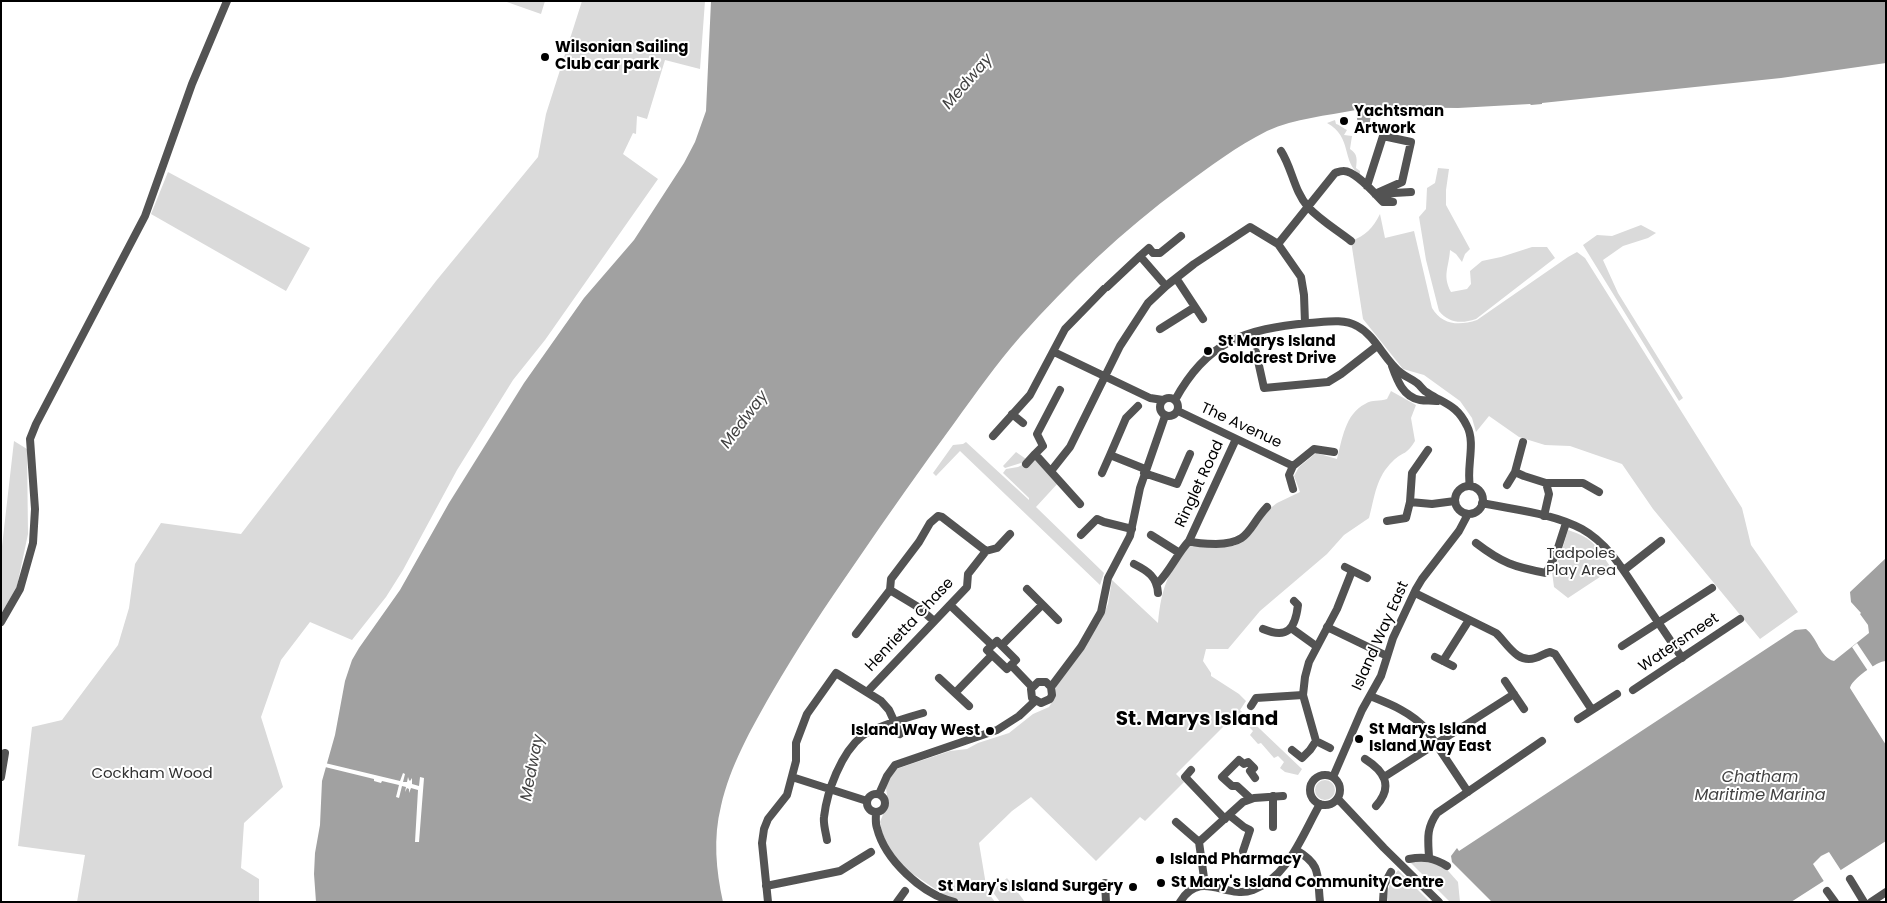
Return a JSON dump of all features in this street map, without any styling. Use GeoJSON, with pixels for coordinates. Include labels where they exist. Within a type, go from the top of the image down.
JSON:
{"type":"FeatureCollection","features":[{"type":"Feature","properties":{"kind":"street"},"geometry":{"type":"LineString","coordinates":[[1,622],[20,589],[32,543],[36,509],[30,439],[144,216],[192,84],[227,1]]}},
{"type":"Feature","properties":{"kind":"street"},"geometry":{"type":"LineString","coordinates":[[1368,186],[1383,136],[1410,142],[1402,182],[1376,196]]}},
{"type":"Feature","properties":{"kind":"street"},"geometry":{"type":"LineString","coordinates":[[1281,151],[1288,162],[1294,182],[1308,206],[1350,241]]}},
{"type":"Feature","properties":{"kind":"street"},"geometry":{"type":"LineString","coordinates":[[1278,244],[1335,173],[1344,170],[1350,172],[1368,186],[1383,202],[1393,202]]}},
{"type":"Feature","properties":{"kind":"street"},"geometry":{"type":"LineString","coordinates":[[1376,196],[1411,192]]}},
{"type":"Feature","properties":{"kind":"street"},"geometry":{"type":"LineString","coordinates":[[1051,471],[1070,448],[1120,346],[1148,302],[1194,264],[1250,228],[1278,244],[1301,277],[1305,323]]}},
{"type":"Feature","properties":{"kind":"street"},"geometry":{"type":"LineString","coordinates":[[993,436],[1030,395],[1065,329],[1149,248],[1152,253],[1160,253],[1180,236]]}},
{"type":"Feature","properties":{"kind":"street"},"geometry":{"type":"LineString","coordinates":[[1140,256],[1166,286]]}},
{"type":"Feature","properties":{"kind":"street"},"geometry":{"type":"LineString","coordinates":[[1176,278],[1203,319]]}},
{"type":"Feature","properties":{"kind":"street"},"geometry":{"type":"LineString","coordinates":[[1160,329],[1195,306]]}},
{"type":"Feature","properties":{"kind":"street"},"geometry":{"type":"LineString","coordinates":[[1176,400],[1170,398],[1162,404],[1161,412],[1166,416],[1174,416],[1178,411],[1176,400],[1182,387],[1204,358],[1229,342],[1261,329],[1275,326],[1337,321],[1352,323],[1364,331],[1401,373],[1416,382],[1426,393],[1457,411],[1469,428],[1470,486]]}},
{"type":"Feature","properties":{"kind":"street"},"geometry":{"type":"LineString","coordinates":[[1256,352],[1264,388],[1328,382],[1342,374],[1377,346]]}},
{"type":"Feature","properties":{"kind":"street"},"geometry":{"type":"LineString","coordinates":[[1054,352],[1162,404]]}},
{"type":"Feature","properties":{"kind":"street"},"geometry":{"type":"LineString","coordinates":[[1392,365],[1400,386],[1410,395],[1419,400],[1441,401]]}},
{"type":"Feature","properties":{"kind":"street"},"geometry":{"type":"LineString","coordinates":[[1026,464],[1042,446],[1037,434],[1060,390]]}},
{"type":"Feature","properties":{"kind":"street"},"geometry":{"type":"LineString","coordinates":[[1102,474],[1126,418],[1138,406]]}},
{"type":"Feature","properties":{"kind":"street","name":"The Avenue"},"geometry":{"type":"LineString","coordinates":[[1178,411],[1293,466]]}},
{"type":"Feature","properties":{"kind":"street"},"geometry":{"type":"LineString","coordinates":[[1012,414],[1023,423]]}},
{"type":"Feature","properties":{"kind":"street"},"geometry":{"type":"LineString","coordinates":[[1051,687],[1038,682],[1032,687],[1031,695],[1035,701],[1040,703],[1048,701],[1052,695],[1051,687],[1095,624],[1104,601],[1108,578],[1125,548],[1132,529],[1145,471],[1166,416]]}},
{"type":"Feature","properties":{"kind":"street","name":"Ringlet Road"},"geometry":{"type":"LineString","coordinates":[[1158,583],[1171,566],[1178,552],[1189,541],[1236,439]]}},
{"type":"Feature","properties":{"kind":"street"},"geometry":{"type":"LineString","coordinates":[[1507,486],[1515,472],[1522,442]]}},
{"type":"Feature","properties":{"kind":"street","name":"The Avenue"},"geometry":{"type":"LineString","coordinates":[[1293,489],[1289,475],[1293,466],[1314,449],[1334,452]]}},
{"type":"Feature","properties":{"kind":"street"},"geometry":{"type":"LineString","coordinates":[[1387,521],[1406,518],[1410,502],[1412,474],[1428,450]]}},
{"type":"Feature","properties":{"kind":"street"},"geometry":{"type":"LineString","coordinates":[[1035,454],[1080,504]]}},
{"type":"Feature","properties":{"kind":"street"},"geometry":{"type":"LineString","coordinates":[[1110,455],[1177,484],[1190,454]]}},
{"type":"Feature","properties":{"kind":"street"},"geometry":{"type":"LineString","coordinates":[[1515,472],[1546,483],[1583,483],[1599,492]]}},
{"type":"Feature","properties":{"kind":"street"},"geometry":{"type":"LineString","coordinates":[[1544,516],[1549,494],[1546,483]]}},
{"type":"Feature","properties":{"kind":"street"},"geometry":{"type":"LineString","coordinates":[[1468,514],[1458,509],[1455,501],[1459,490],[1470,486],[1481,494],[1482,503],[1544,516],[1566,523],[1595,538],[1608,550],[1624,570],[1682,658]]}},
{"type":"Feature","properties":{"kind":"street"},"geometry":{"type":"LineString","coordinates":[[1410,502],[1432,504],[1455,501]]}},
{"type":"Feature","properties":{"kind":"street","name":"Island Way East"},"geometry":{"type":"LineString","coordinates":[[1333,777],[1381,676],[1393,638],[1422,578],[1459,531],[1468,514],[1475,512],[1482,503]]}},
{"type":"Feature","properties":{"kind":"street","name":"Ringlet Road"},"geometry":{"type":"LineString","coordinates":[[1189,541],[1201,544],[1233,543],[1247,533],[1266,507]]}},
{"type":"Feature","properties":{"kind":"street"},"geometry":{"type":"LineString","coordinates":[[856,634],[890,590],[891,579],[919,542],[930,523],[938,516],[942,517],[986,551]]}},
{"type":"Feature","properties":{"kind":"street"},"geometry":{"type":"LineString","coordinates":[[1081,535],[1097,519],[1132,529]]}},
{"type":"Feature","properties":{"kind":"street"},"geometry":{"type":"LineString","coordinates":[[1476,543],[1497,559],[1519,568],[1546,572],[1556,554],[1566,523]]}},
{"type":"Feature","properties":{"kind":"street","name":"Henrietta Chase"},"geometry":{"type":"LineString","coordinates":[[867,692],[967,587],[968,574],[986,551],[997,548],[1010,534]]}},
{"type":"Feature","properties":{"kind":"street","name":"Ringlet Road"},"geometry":{"type":"LineString","coordinates":[[1151,535],[1178,552]]}},
{"type":"Feature","properties":{"kind":"street"},"geometry":{"type":"LineString","coordinates":[[1624,570],[1661,541]]}},
{"type":"Feature","properties":{"kind":"street"},"geometry":{"type":"LineString","coordinates":[[1134,564],[1147,571],[1158,583],[1158,593]]}},
{"type":"Feature","properties":{"kind":"street"},"geometry":{"type":"LineString","coordinates":[[1330,748],[1316,741],[1303,695],[1304,677],[1316,646],[1327,627],[1348,569],[1367,578]]}},
{"type":"Feature","properties":{"kind":"street"},"geometry":{"type":"LineString","coordinates":[[1622,646],[1712,588]]}},
{"type":"Feature","properties":{"kind":"street"},"geometry":{"type":"LineString","coordinates":[[1027,589],[1058,620]]}},
{"type":"Feature","properties":{"kind":"street"},"geometry":{"type":"LineString","coordinates":[[890,590],[918,607],[934,621]]}},
{"type":"Feature","properties":{"kind":"street"},"geometry":{"type":"LineString","coordinates":[[1414,593],[1496,633],[1511,650],[1522,657],[1535,658],[1550,652],[1556,654],[1592,710]]}},
{"type":"Feature","properties":{"kind":"street"},"geometry":{"type":"LineString","coordinates":[[1263,629],[1279,634],[1285,633],[1291,628],[1298,605],[1294,601]]}},
{"type":"Feature","properties":{"kind":"street"},"geometry":{"type":"LineString","coordinates":[[950,605],[992,645]]}},
{"type":"Feature","properties":{"kind":"street"},"geometry":{"type":"LineString","coordinates":[[1002,645],[1042,605]]}},
{"type":"Feature","properties":{"kind":"street","name":"Watersmeet"},"geometry":{"type":"LineString","coordinates":[[1633,690],[1740,619]]}},
{"type":"Feature","properties":{"kind":"street"},"geometry":{"type":"LineString","coordinates":[[1453,666],[1439,659],[1468,620]]}},
{"type":"Feature","properties":{"kind":"street"},"geometry":{"type":"LineString","coordinates":[[1327,627],[1387,656]]}},
{"type":"Feature","properties":{"kind":"street"},"geometry":{"type":"LineString","coordinates":[[1291,628],[1316,646]]}},
{"type":"Feature","properties":{"kind":"street"},"geometry":{"type":"LineString","coordinates":[[997,641],[1016,660],[1007,669],[987,650],[992,645],[997,641]]}},
{"type":"Feature","properties":{"kind":"street"},"geometry":{"type":"LineString","coordinates":[[955,693],[992,655]]}},
{"type":"Feature","properties":{"kind":"street"},"geometry":{"type":"LineString","coordinates":[[1011,665],[1032,687]]}},
{"type":"Feature","properties":{"kind":"street"},"geometry":{"type":"LineString","coordinates":[[768,902],[762,843],[764,830],[768,819],[787,795],[796,761],[796,743],[807,714],[836,672],[867,692],[889,710],[900,734]]}},
{"type":"Feature","properties":{"kind":"street"},"geometry":{"type":"LineString","coordinates":[[939,678],[969,706]]}},
{"type":"Feature","properties":{"kind":"street"},"geometry":{"type":"LineString","coordinates":[[1505,681],[1524,709]]}},
{"type":"Feature","properties":{"kind":"street"},"geometry":{"type":"LineString","coordinates":[[1384,777],[1514,694]]}},
{"type":"Feature","properties":{"kind":"street"},"geometry":{"type":"LineString","coordinates":[[1578,719],[1617,694]]}},
{"type":"Feature","properties":{"kind":"street"},"geometry":{"type":"LineString","coordinates":[[1251,706],[1256,698],[1303,695]]}},
{"type":"Feature","properties":{"kind":"street"},"geometry":{"type":"LineString","coordinates":[[1370,696],[1411,715],[1426,729],[1468,792]]}},
{"type":"Feature","properties":{"kind":"street"},"geometry":{"type":"LineString","coordinates":[[879,794],[887,776],[895,766],[997,730],[1019,716],[1035,701]]}},
{"type":"Feature","properties":{"kind":"street"},"geometry":{"type":"LineString","coordinates":[[827,840],[823,819],[831,789],[842,761],[863,735],[894,722],[923,713]]}},
{"type":"Feature","properties":{"kind":"street"},"geometry":{"type":"LineString","coordinates":[[1292,750],[1302,758],[1316,741]]}},
{"type":"Feature","properties":{"kind":"street"},"geometry":{"type":"LineString","coordinates":[[1428,857],[1427,835],[1430,823],[1437,813],[1542,741]]}},
{"type":"Feature","properties":{"kind":"street"},"geometry":{"type":"LineString","coordinates":[[1,777],[5,753]]}},
{"type":"Feature","properties":{"kind":"street"},"geometry":{"type":"LineString","coordinates":[[1250,798],[1237,786],[1232,786],[1222,777],[1236,758],[1244,764],[1248,762],[1254,768],[1250,771],[1255,778]]}},
{"type":"Feature","properties":{"kind":"street"},"geometry":{"type":"LineString","coordinates":[[1365,759],[1377,767],[1384,777],[1386,784],[1382,799],[1376,806]]}},
{"type":"Feature","properties":{"kind":"street"},"geometry":{"type":"LineString","coordinates":[[1191,770],[1185,777],[1227,817],[1250,830],[1242,852]]}},
{"type":"Feature","properties":{"kind":"street"},"geometry":{"type":"LineString","coordinates":[[1319,776],[1333,777],[1337,780],[1340,789],[1338,799],[1330,805],[1320,804],[1312,798],[1310,793],[1312,783],[1319,776]]}},
{"type":"Feature","properties":{"kind":"street"},"geometry":{"type":"LineString","coordinates":[[792,777],[867,801]]}},
{"type":"Feature","properties":{"kind":"street"},"geometry":{"type":"LineString","coordinates":[[879,794],[884,798],[885,805],[881,811],[876,812],[868,808],[867,801],[870,795],[879,794]]}},
{"type":"Feature","properties":{"kind":"street"},"geometry":{"type":"LineString","coordinates":[[1273,796],[1273,827]]}},
{"type":"Feature","properties":{"kind":"street"},"geometry":{"type":"LineString","coordinates":[[1199,842],[1250,798],[1283,796]]}},
{"type":"Feature","properties":{"kind":"street"},"geometry":{"type":"LineString","coordinates":[[1338,799],[1439,902]]}},
{"type":"Feature","properties":{"kind":"street"},"geometry":{"type":"LineString","coordinates":[[1180,902],[1189,891],[1197,886],[1205,885],[1241,892],[1253,890],[1270,880],[1284,868],[1296,850],[1320,804]]}},
{"type":"Feature","properties":{"kind":"street"},"geometry":{"type":"LineString","coordinates":[[876,812],[876,827],[883,845],[892,859],[907,874],[933,893],[954,902]]}},
{"type":"Feature","properties":{"kind":"street"},"geometry":{"type":"LineString","coordinates":[[1176,822],[1199,842],[1205,885]]}},
{"type":"Feature","properties":{"kind":"street"},"geometry":{"type":"LineString","coordinates":[[1296,850],[1314,863],[1317,871],[1320,902]]}},
{"type":"Feature","properties":{"kind":"street"},"geometry":{"type":"LineString","coordinates":[[766,886],[840,871],[871,852]]}},
{"type":"Feature","properties":{"kind":"street"},"geometry":{"type":"LineString","coordinates":[[1409,859],[1428,857],[1439,860],[1447,866]]}},
{"type":"Feature","properties":{"kind":"street"},"geometry":{"type":"LineString","coordinates":[[1383,902],[1384,885],[1391,872]]}},
{"type":"Feature","properties":{"kind":"street"},"geometry":{"type":"LineString","coordinates":[[1850,879],[1864,902]]}},
{"type":"Feature","properties":{"kind":"street"},"geometry":{"type":"LineString","coordinates":[[1105,883],[1106,902]]}},
{"type":"Feature","properties":{"kind":"street"},"geometry":{"type":"LineString","coordinates":[[897,902],[905,891]]}},
{"type":"Feature","properties":{"kind":"street"},"geometry":{"type":"LineString","coordinates":[[1827,891],[1835,902]]}},
{"type":"Feature","properties":{"kind":"street"},"geometry":{"type":"LineString","coordinates":[[1871,902],[1886,892]]}},
{"type":"Feature","properties":{"kind":"street"},"geometry":{"type":"LineString","coordinates":[[933,893],[940,902]]}},
{"type":"Feature","properties":{"kind":"green space"},"geometry":{"type":"Polygon","coordinates":[[[504,1],[545,1],[541,14],[504,1]]]}},
{"type":"Feature","properties":{"kind":"green space","name":"Cockham Wood"},"geometry":{"type":"Polygon","coordinates":[[[582,1],[705,1],[700,69],[665,60],[647,119],[637,116],[636,134],[633,133],[623,154],[658,179],[545,340],[513,380],[457,470],[403,570],[386,597],[352,640],[310,622],[281,660],[261,717],[283,787],[244,823],[241,868],[259,879],[259,902],[77,902],[85,855],[18,846],[32,727],[62,720],[118,645],[129,608],[135,564],[161,523],[241,534],[436,281],[538,157],[546,114],[582,1]]]}},
{"type":"Feature","properties":{"kind":"green space"},"geometry":{"type":"Polygon","coordinates":[[[1335,120],[1336,124],[1347,130],[1344,135],[1352,136],[1350,149],[1356,155],[1356,168],[1360,171],[1360,175],[1350,163],[1340,135],[1327,123],[1335,120]]]}},
{"type":"Feature","properties":{"kind":"green space"},"geometry":{"type":"Polygon","coordinates":[[[1438,168],[1449,169],[1446,205],[1470,249],[1465,254],[1462,262],[1450,250],[1446,276],[1451,292],[1467,289],[1471,284],[1470,271],[1482,261],[1532,247],[1547,247],[1555,258],[1471,321],[1460,322],[1451,320],[1439,311],[1426,260],[1419,217],[1426,209],[1427,188],[1435,183],[1438,168]]]}},
{"type":"Feature","properties":{"kind":"green space"},"geometry":{"type":"Polygon","coordinates":[[[168,172],[310,248],[286,291],[151,214],[168,172]]]}},
{"type":"Feature","properties":{"kind":"green space"},"geometry":{"type":"Polygon","coordinates":[[[1380,214],[1385,238],[1414,231],[1432,308],[1441,318],[1452,323],[1477,320],[1577,252],[1585,258],[1742,508],[1751,545],[1798,612],[1760,639],[1653,509],[1622,464],[1570,446],[1545,445],[1519,437],[1489,416],[1476,432],[1472,418],[1460,401],[1424,375],[1403,369],[1363,319],[1351,241],[1368,231],[1380,214]]]}},
{"type":"Feature","properties":{"kind":"green space"},"geometry":{"type":"Polygon","coordinates":[[[1641,225],[1656,233],[1648,238],[1623,246],[1603,260],[1618,293],[1683,398],[1679,401],[1583,245],[1597,235],[1612,236],[1641,225]]]}},
{"type":"Feature","properties":{"kind":"green space"},"geometry":{"type":"Polygon","coordinates":[[[1391,391],[1416,405],[1411,418],[1415,441],[1407,451],[1387,467],[1377,487],[1369,518],[1344,535],[1327,554],[1260,611],[1228,649],[1206,649],[1203,661],[1211,676],[1239,694],[1246,701],[1240,710],[1302,769],[1298,775],[1285,772],[1280,768],[1284,762],[1278,756],[1274,758],[1261,743],[1258,744],[1250,735],[1253,731],[1236,714],[1176,774],[1184,782],[1145,821],[1140,817],[1096,861],[1031,797],[1012,811],[979,843],[987,891],[995,902],[960,902],[944,895],[904,868],[889,849],[880,822],[888,802],[887,782],[896,769],[950,751],[967,749],[978,743],[1009,733],[1033,714],[1049,707],[1054,699],[1056,686],[1100,622],[1108,604],[1112,580],[1158,623],[1161,600],[1167,580],[1183,553],[1191,544],[1234,546],[1245,539],[1268,510],[1277,503],[1300,492],[1294,476],[1299,467],[1316,453],[1337,459],[1345,428],[1353,414],[1358,408],[1368,402],[1387,399],[1391,391]]]}},
{"type":"Feature","properties":{"kind":"green space"},"geometry":{"type":"Polygon","coordinates":[[[14,441],[27,449],[28,534],[17,586],[1,614],[1,555],[14,441]]]}},
{"type":"Feature","properties":{"kind":"green space"},"geometry":{"type":"Polygon","coordinates":[[[966,442],[1029,500],[1003,473],[1006,469],[1018,467],[1034,459],[1059,482],[1036,507],[1104,573],[1100,585],[960,451],[936,476],[933,473],[953,445],[966,442]]]}},
{"type":"Feature","properties":{"kind":"green space"},"geometry":{"type":"Polygon","coordinates":[[[1016,452],[1026,459],[1024,462],[1005,468],[1003,466],[1016,452]]]}},
{"type":"Feature","properties":{"kind":"green space","name":"Tadpoles Play Area"},"geometry":{"type":"Polygon","coordinates":[[[1568,530],[1590,540],[1612,569],[1568,598],[1554,587],[1552,572],[1560,557],[1568,530]]]}},
{"type":"Feature","properties":{"kind":"green space"},"geometry":{"type":"Polygon","coordinates":[[[1325,780],[1332,783],[1335,790],[1332,797],[1325,800],[1318,797],[1315,790],[1318,783],[1325,780]]]}},
{"type":"Feature","properties":{"kind":"green space"},"geometry":{"type":"Polygon","coordinates":[[[1417,860],[1442,864],[1458,882],[1460,902],[1450,902],[1410,862],[1417,860]]]}},
{"type":"Feature","properties":{"kind":"green space"},"geometry":{"type":"Polygon","coordinates":[[[1398,870],[1430,902],[1388,902],[1390,885],[1398,870]]]}},
{"type":"Feature","properties":{"kind":"green space"},"geometry":{"type":"Polygon","coordinates":[[[1007,878],[1025,902],[1000,902],[992,891],[1007,878]]]}},
{"type":"Feature","properties":{"kind":"water","name":"Medway"},"geometry":{"type":"Polygon","coordinates":[[[711,1],[1886,1],[1886,63],[1781,78],[1531,105],[1458,108],[1372,107],[1369,128],[1358,127],[1356,110],[1289,123],[1267,131],[1213,164],[1138,221],[1058,296],[1020,337],[995,368],[892,509],[791,660],[742,748],[725,791],[717,830],[717,866],[723,902],[316,902],[315,853],[320,825],[322,781],[335,735],[345,681],[352,660],[400,590],[449,503],[524,383],[584,298],[634,240],[684,163],[695,142],[706,111],[711,1]]]}},
{"type":"Feature","properties":{"kind":"water","name":"Chatham Maritime Marina"},"geometry":{"type":"Polygon","coordinates":[[[1886,558],[1886,661],[1865,671],[1855,680],[1850,688],[1886,745],[1886,841],[1791,902],[1492,902],[1452,862],[1451,856],[1457,848],[1459,851],[1795,630],[1806,629],[1825,656],[1834,661],[1869,633],[1868,625],[1861,613],[1851,602],[1850,592],[1886,558]]]}},
{"type":"Feature","properties":{"kind":"pier"},"geometry":{"type":"Polygon","coordinates":[[[1857,643],[1873,667],[1868,671],[1852,647],[1857,643]]]}},
{"type":"Feature","properties":{"kind":"pier"},"geometry":{"type":"Polygon","coordinates":[[[325,763],[400,781],[403,773],[405,774],[403,782],[407,782],[408,777],[410,781],[412,778],[412,784],[419,786],[420,777],[424,778],[419,842],[415,842],[418,790],[411,788],[409,793],[407,788],[405,792],[406,787],[402,786],[399,798],[396,797],[399,785],[382,781],[381,783],[374,781],[374,779],[325,767],[325,763]]]}},
{"type":"Feature","properties":{"kind":"pier"},"geometry":{"type":"Polygon","coordinates":[[[1829,852],[1842,872],[1825,883],[1813,864],[1821,856],[1829,852]]]}},
{"type":"Feature","properties":{"kind":"place","name":"Wilsonian Sailing Club car park"},"geometry":{"type":"Point","coordinates":[545,57]}},
{"type":"Feature","properties":{"kind":"place","name":"Yachtsman Artwork"},"geometry":{"type":"Point","coordinates":[1344,121]}},
{"type":"Feature","properties":{"kind":"place","name":"St Marys Island Goldcrest Drive"},"geometry":{"type":"Point","coordinates":[1208,351]}},
{"type":"Feature","properties":{"kind":"place","name":"Island Way West"},"geometry":{"type":"Point","coordinates":[990,731]}},
{"type":"Feature","properties":{"kind":"place","name":"St Marys Island Island Way East"},"geometry":{"type":"Point","coordinates":[1359,739]}},
{"type":"Feature","properties":{"kind":"place","name":"Island Pharmacy"},"geometry":{"type":"Point","coordinates":[1160,860]}},
{"type":"Feature","properties":{"kind":"place","name":"St Mary's Island Community Centre"},"geometry":{"type":"Point","coordinates":[1161,883]}},
{"type":"Feature","properties":{"kind":"place","name":"St Mary's Island Surgery"},"geometry":{"type":"Point","coordinates":[1133,887]}},
{"type":"Feature","properties":{"kind":"district","name":"St. Marys Island"},"geometry":{"type":"Point","coordinates":[1197,720]}}]}
